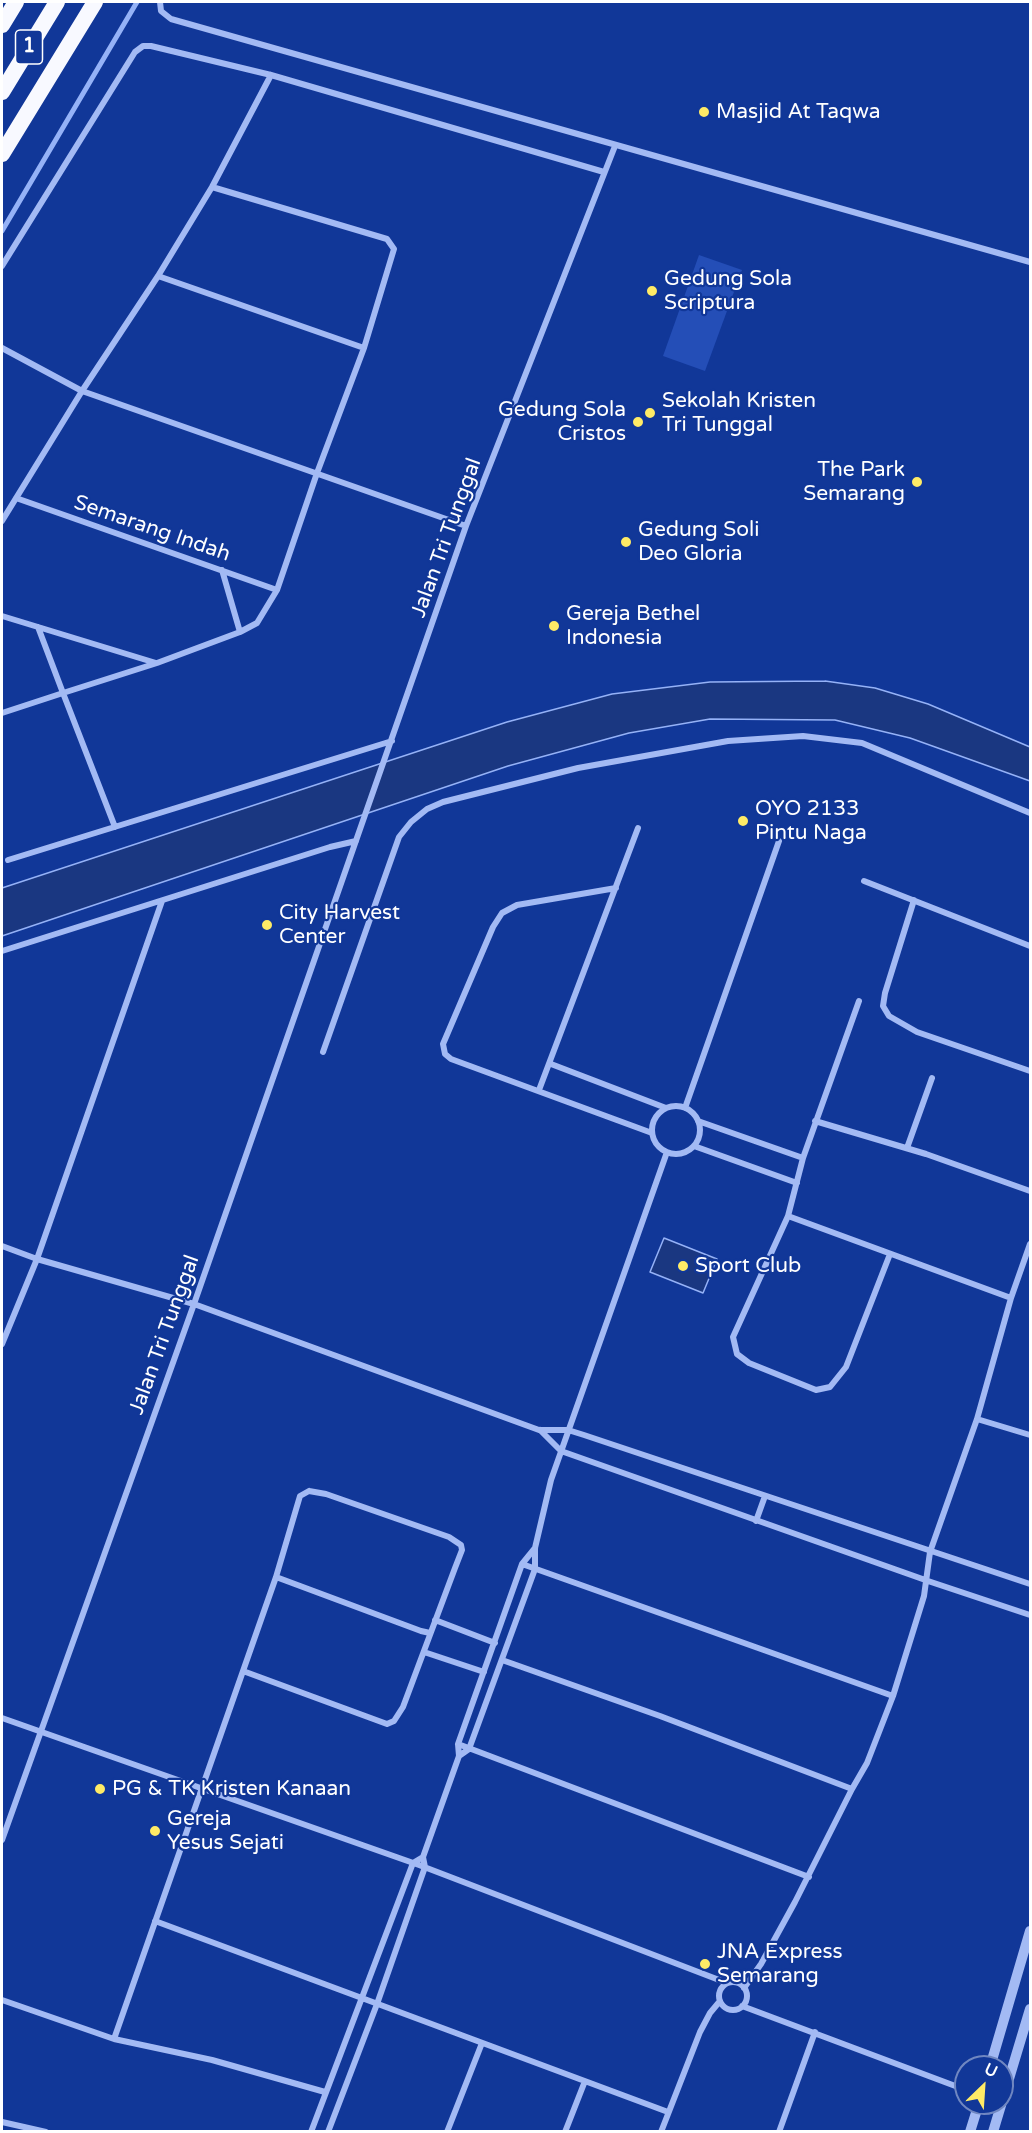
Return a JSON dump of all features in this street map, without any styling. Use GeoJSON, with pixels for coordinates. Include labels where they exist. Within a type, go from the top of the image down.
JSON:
{"type":"FeatureCollection","features":[{"type":"Feature","properties":{"kind":"highway","name":"1"},"geometry":{"type":"LineString","coordinates":[[2,72],[45,2]]}},
{"type":"Feature","properties":{"kind":"highway","name":"1"},"geometry":{"type":"LineString","coordinates":[[2,92],[57,2]]}},
{"type":"Feature","properties":{"kind":"highway"},"geometry":{"type":"LineString","coordinates":[[2,154],[95,2]]}},
{"type":"Feature","properties":{"kind":"street"},"geometry":{"type":"LineString","coordinates":[[159,2],[161,11],[171,19],[1030,262]]}},
{"type":"Feature","properties":{"kind":"street"},"geometry":{"type":"LineString","coordinates":[[2,266],[135,52],[139,48],[151,46],[272,75],[604,172]]}},
{"type":"Feature","properties":{"kind":"street"},"geometry":{"type":"LineString","coordinates":[[2,521],[212,187],[272,75]]}},
{"type":"Feature","properties":{"kind":"street","name":"Jalan Tri Tunggal"},"geometry":{"type":"LineString","coordinates":[[2,1840],[194,1304],[466,526],[615,146]]}},
{"type":"Feature","properties":{"kind":"street"},"geometry":{"type":"LineString","coordinates":[[2,713],[157,663],[240,632],[256,623],[277,590],[317,473],[364,348],[394,252],[390,242],[212,187]]}},
{"type":"Feature","properties":{"kind":"street"},"geometry":{"type":"LineString","coordinates":[[158,276],[364,348]]}},
{"type":"Feature","properties":{"kind":"street"},"geometry":{"type":"LineString","coordinates":[[2,348],[82,391],[466,526]]}},
{"type":"Feature","properties":{"kind":"street","name":"Semarang Indah"},"geometry":{"type":"LineString","coordinates":[[16,498],[277,590]]}},
{"type":"Feature","properties":{"kind":"street"},"geometry":{"type":"LineString","coordinates":[[222,570],[240,632]]}},
{"type":"Feature","properties":{"kind":"street"},"geometry":{"type":"LineString","coordinates":[[2,616],[157,663]]}},
{"type":"Feature","properties":{"kind":"street"},"geometry":{"type":"LineString","coordinates":[[38,627],[114,827]]}},
{"type":"Feature","properties":{"kind":"street"},"geometry":{"type":"LineString","coordinates":[[323,1052],[399,837],[411,822],[428,809],[443,802],[578,768],[728,741],[802,736],[862,743],[1030,813]]}},
{"type":"Feature","properties":{"kind":"street"},"geometry":{"type":"LineString","coordinates":[[8,860],[392,741]]}},
{"type":"Feature","properties":{"kind":"street"},"geometry":{"type":"LineString","coordinates":[[539,1090],[551,1064],[638,828]]}},
{"type":"Feature","properties":{"kind":"street"},"geometry":{"type":"LineString","coordinates":[[2,951],[330,847],[356,841]]}},
{"type":"Feature","properties":{"kind":"street"},"geometry":{"type":"LineString","coordinates":[[685,1108],[779,841]]}},
{"type":"Feature","properties":{"kind":"street"},"geometry":{"type":"LineString","coordinates":[[864,881],[1030,946]]}},
{"type":"Feature","properties":{"kind":"street"},"geometry":{"type":"LineString","coordinates":[[616,888],[517,905],[502,913],[443,1044],[445,1053],[451,1059],[652,1133]]}},
{"type":"Feature","properties":{"kind":"street"},"geometry":{"type":"LineString","coordinates":[[914,900],[885,993],[883,1006],[886,1011],[890,1016],[917,1032],[1030,1071]]}},
{"type":"Feature","properties":{"kind":"street"},"geometry":{"type":"LineString","coordinates":[[2,1344],[37,1259],[162,901]]}},
{"type":"Feature","properties":{"kind":"street"},"geometry":{"type":"LineString","coordinates":[[859,1001],[802,1158],[788,1216],[733,1337],[737,1354],[749,1363],[816,1390],[830,1387],[846,1367],[891,1254]]}},
{"type":"Feature","properties":{"kind":"street"},"geometry":{"type":"LineString","coordinates":[[551,1064],[666,1108]]}},
{"type":"Feature","properties":{"kind":"street"},"geometry":{"type":"LineString","coordinates":[[907,1148],[932,1078]]}},
{"type":"Feature","properties":{"kind":"street"},"geometry":{"type":"LineString","coordinates":[[675,1106],[685,1108],[698,1120],[700,1130],[698,1139],[686,1152],[677,1154],[667,1152],[660,1147],[652,1133],[654,1121],[666,1108],[675,1106]]}},
{"type":"Feature","properties":{"kind":"street"},"geometry":{"type":"LineString","coordinates":[[698,1120],[802,1158]]}},
{"type":"Feature","properties":{"kind":"street"},"geometry":{"type":"LineString","coordinates":[[815,1121],[907,1148],[1030,1191]]}},
{"type":"Feature","properties":{"kind":"street"},"geometry":{"type":"LineString","coordinates":[[693,1146],[796,1183]]}},
{"type":"Feature","properties":{"kind":"street"},"geometry":{"type":"LineString","coordinates":[[459,1756],[469,1749],[535,1569],[535,1548],[551,1480],[667,1152]]}},
{"type":"Feature","properties":{"kind":"street"},"geometry":{"type":"LineString","coordinates":[[788,1216],[1011,1298]]}},
{"type":"Feature","properties":{"kind":"street"},"geometry":{"type":"LineString","coordinates":[[744,1988],[761,1964],[867,1763],[893,1695],[924,1596],[930,1552],[977,1419],[1011,1298],[1030,1244]]}},
{"type":"Feature","properties":{"kind":"street"},"geometry":{"type":"LineString","coordinates":[[2,1246],[37,1259],[194,1304],[539,1430],[568,1430],[1030,1584]]}},
{"type":"Feature","properties":{"kind":"street"},"geometry":{"type":"LineString","coordinates":[[977,1419],[1030,1435]]}},
{"type":"Feature","properties":{"kind":"street"},"geometry":{"type":"LineString","coordinates":[[539,1430],[561,1451],[926,1581],[1030,1615]]}},
{"type":"Feature","properties":{"kind":"street"},"geometry":{"type":"LineString","coordinates":[[114,2039],[202,1789],[243,1671],[276,1577],[300,1496],[309,1491],[326,1494],[449,1537],[461,1545],[462,1550],[456,1568],[403,1707],[394,1721],[387,1724],[243,1671]]}},
{"type":"Feature","properties":{"kind":"street"},"geometry":{"type":"LineString","coordinates":[[756,1521],[765,1496]]}},
{"type":"Feature","properties":{"kind":"street"},"geometry":{"type":"LineString","coordinates":[[328,2132],[377,2004],[425,1868],[423,1857],[459,1756],[458,1744],[522,1564],[535,1548]]}},
{"type":"Feature","properties":{"kind":"street"},"geometry":{"type":"LineString","coordinates":[[522,1564],[893,1695]]}},
{"type":"Feature","properties":{"kind":"street"},"geometry":{"type":"LineString","coordinates":[[276,1577],[430,1633]]}},
{"type":"Feature","properties":{"kind":"street"},"geometry":{"type":"LineString","coordinates":[[435,1620],[495,1643]]}},
{"type":"Feature","properties":{"kind":"street"},"geometry":{"type":"LineString","coordinates":[[424,1652],[484,1672]]}},
{"type":"Feature","properties":{"kind":"street"},"geometry":{"type":"LineString","coordinates":[[502,1660],[660,1716],[852,1790]]}},
{"type":"Feature","properties":{"kind":"street"},"geometry":{"type":"LineString","coordinates":[[2,1718],[413,1863],[727,1983],[736,1983],[744,1988],[747,1997],[742,2006]]}},
{"type":"Feature","properties":{"kind":"street"},"geometry":{"type":"LineString","coordinates":[[458,1744],[808,1877]]}},
{"type":"Feature","properties":{"kind":"street"},"geometry":{"type":"LineString","coordinates":[[311,2132],[413,1863],[423,1857]]}},
{"type":"Feature","properties":{"kind":"street"},"geometry":{"type":"LineString","coordinates":[[155,1922],[668,2112]]}},
{"type":"Feature","properties":{"kind":"street"},"geometry":{"type":"LineString","coordinates":[[994,2055],[1030,1931]]}},
{"type":"Feature","properties":{"kind":"street"},"geometry":{"type":"LineString","coordinates":[[661,2132],[700,2032],[710,2013],[720,2001],[720,1991],[727,1983]]}},
{"type":"Feature","properties":{"kind":"street"},"geometry":{"type":"LineString","coordinates":[[2,2000],[114,2039],[212,2060],[325,2092]]}},
{"type":"Feature","properties":{"kind":"street"},"geometry":{"type":"LineString","coordinates":[[720,2001],[730,2009],[742,2006],[954,2085]]}},
{"type":"Feature","properties":{"kind":"street"},"geometry":{"type":"LineString","coordinates":[[1014,2061],[1030,2009]]}},
{"type":"Feature","properties":{"kind":"street"},"geometry":{"type":"LineString","coordinates":[[779,2132],[815,2032]]}},
{"type":"Feature","properties":{"kind":"street"},"geometry":{"type":"LineString","coordinates":[[447,2132],[482,2043]]}},
{"type":"Feature","properties":{"kind":"street"},"geometry":{"type":"LineString","coordinates":[[565,2132],[585,2081]]}},
{"type":"Feature","properties":{"kind":"street"},"geometry":{"type":"LineString","coordinates":[[970,2132],[975,2115]]}},
{"type":"Feature","properties":{"kind":"street"},"geometry":{"type":"LineString","coordinates":[[993,2132],[998,2115]]}},
{"type":"Feature","properties":{"kind":"street"},"geometry":{"type":"LineString","coordinates":[[2,2122],[46,2132]]}},
{"type":"Feature","properties":{"kind":"shaded area"},"geometry":{"type":"Polygon","coordinates":[[[699,255],[742,270],[705,371],[663,356],[699,255]]]}},
{"type":"Feature","properties":{"kind":"shaded area"},"geometry":{"type":"Polygon","coordinates":[[[825,681],[875,688],[928,704],[1030,747],[1030,781],[910,738],[835,720],[710,719],[629,733],[508,766],[2,936],[2,888],[507,722],[612,694],[710,682],[825,681]]]}},
{"type":"Feature","properties":{"kind":"shaded area","name":"Sport Club"},"geometry":{"type":"Polygon","coordinates":[[[664,1238],[717,1259],[703,1293],[650,1272],[664,1238]]]}},
{"type":"Feature","properties":{"kind":"waterway"},"geometry":{"type":"LineString","coordinates":[[2,231],[137,2]]}},
{"type":"Feature","properties":{"kind":"place","name":"Masjid At Taqwa"},"geometry":{"type":"Point","coordinates":[704,112]}},
{"type":"Feature","properties":{"kind":"place","name":"Gedung Sola Scriptura"},"geometry":{"type":"Point","coordinates":[652,291]}},
{"type":"Feature","properties":{"kind":"place","name":"Sekolah Kristen Tri Tunggal"},"geometry":{"type":"Point","coordinates":[650,413]}},
{"type":"Feature","properties":{"kind":"place","name":"Gedung Sola Cristos"},"geometry":{"type":"Point","coordinates":[638,422]}},
{"type":"Feature","properties":{"kind":"place","name":"The Park Semarang"},"geometry":{"type":"Point","coordinates":[917,482]}},
{"type":"Feature","properties":{"kind":"place","name":"Gedung Soli Deo Gloria"},"geometry":{"type":"Point","coordinates":[626,542]}},
{"type":"Feature","properties":{"kind":"place","name":"Gereja Bethel Indonesia"},"geometry":{"type":"Point","coordinates":[554,626]}},
{"type":"Feature","properties":{"kind":"place","name":"OYO 2133 Pintu Naga"},"geometry":{"type":"Point","coordinates":[743,821]}},
{"type":"Feature","properties":{"kind":"place","name":"City Harvest Center"},"geometry":{"type":"Point","coordinates":[267,925]}},
{"type":"Feature","properties":{"kind":"place","name":"Sport Club"},"geometry":{"type":"Point","coordinates":[683,1266]}},
{"type":"Feature","properties":{"kind":"place","name":"PG & TK Kristen Kanaan"},"geometry":{"type":"Point","coordinates":[100,1789]}},
{"type":"Feature","properties":{"kind":"place","name":"Gereja Yesus Sejati"},"geometry":{"type":"Point","coordinates":[155,1831]}},
{"type":"Feature","properties":{"kind":"place","name":"JNA Express Semarang"},"geometry":{"type":"Point","coordinates":[705,1964]}}]}
